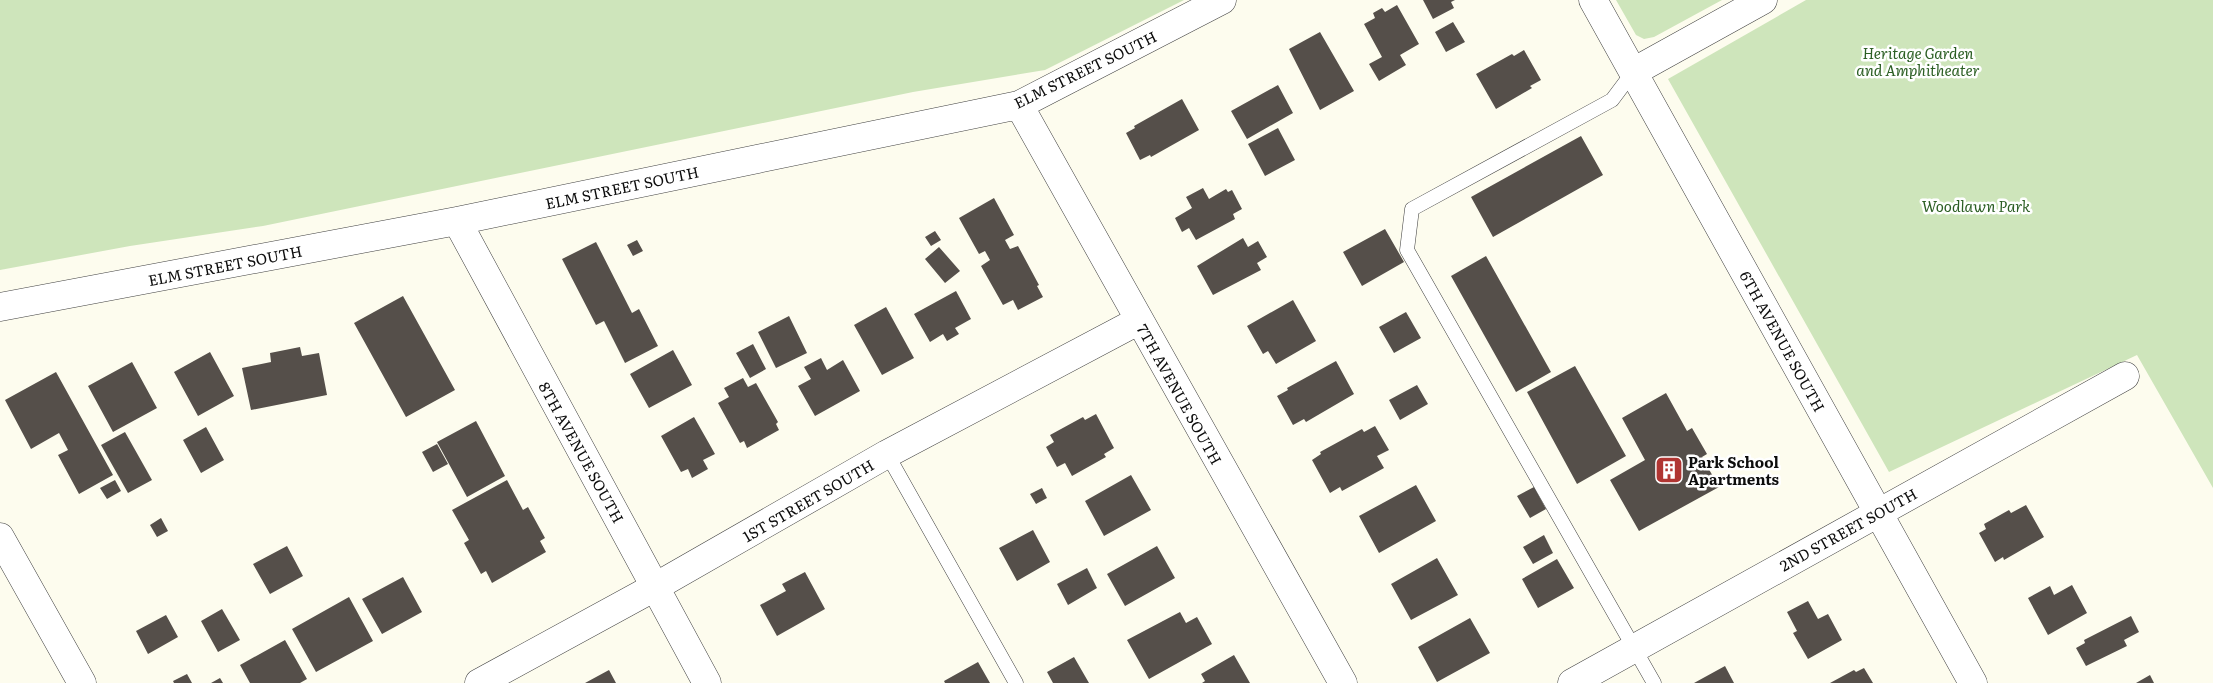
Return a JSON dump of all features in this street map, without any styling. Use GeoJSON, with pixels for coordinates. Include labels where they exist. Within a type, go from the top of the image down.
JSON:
{"type":"FeatureCollection","features":[{"type":"Feature","properties":{"kind":"street","name":"ELM STREET SOUTH"},"geometry":{"type":"LineString","coordinates":[[0,308],[457,221],[1019,105],[1222,0]]}},
{"type":"Feature","properties":{"kind":"street","name":"6TH AVENUE SOUTH"},"geometry":{"type":"LineString","coordinates":[[1593,0],[1973,683]]}},
{"type":"Feature","properties":{"kind":"street"},"geometry":{"type":"LineString","coordinates":[[1634,72],[1763,0]]}},
{"type":"Feature","properties":{"kind":"street","name":"7TH AVENUE SOUTH"},"geometry":{"type":"LineString","coordinates":[[1019,105],[1138,321],[1343,683]]}},
{"type":"Feature","properties":{"kind":"street","name":"8TH AVENUE SOUTH"},"geometry":{"type":"LineString","coordinates":[[457,221],[708,683]]}},
{"type":"Feature","properties":{"kind":"street","name":"1ST STREET SOUTH"},"geometry":{"type":"LineString","coordinates":[[479,683],[655,587],[887,454],[1138,321]]}},
{"type":"Feature","properties":{"kind":"street","name":"2ND STREET SOUTH"},"geometry":{"type":"LineString","coordinates":[[1572,683],[2125,376]]}},
{"type":"Feature","properties":{"kind":"street"},"geometry":{"type":"LineString","coordinates":[[0,537],[82,683]]}},
{"type":"Feature","properties":{"kind":"lane"},"geometry":{"type":"LineString","coordinates":[[1634,72],[1612,100],[1412,209],[1407,250],[1654,683]]}},
{"type":"Feature","properties":{"kind":"lane"},"geometry":{"type":"LineString","coordinates":[[887,454],[1016,683]]}},
{"type":"Feature","properties":{"kind":"green space"},"geometry":{"type":"Polygon","coordinates":[[[0,0],[1184,0],[1045,70],[913,92],[263,226],[130,246],[0,270],[0,0]]]}},
{"type":"Feature","properties":{"kind":"green space"},"geometry":{"type":"Polygon","coordinates":[[[1616,0],[1722,0],[1654,37],[1644,39],[1636,35],[1616,0]]]}},
{"type":"Feature","properties":{"kind":"green space","name":"Woodlawn Park"},"geometry":{"type":"Polygon","coordinates":[[[1806,0],[2213,0],[2213,488],[2137,355],[1889,472],[1668,79],[1806,0]]]}},
{"type":"Feature","properties":{"kind":"building"},"geometry":{"type":"Polygon","coordinates":[[[1423,0],[1455,0],[1451,2],[1454,8],[1433,19],[1423,0]]]}},
{"type":"Feature","properties":{"kind":"building"},"geometry":{"type":"Polygon","coordinates":[[[1397,5],[1419,44],[1400,55],[1406,65],[1379,81],[1369,64],[1382,57],[1364,24],[1375,18],[1373,13],[1382,8],[1385,12],[1397,5]]]}},
{"type":"Feature","properties":{"kind":"building"},"geometry":{"type":"Polygon","coordinates":[[[1453,22],[1465,42],[1446,52],[1435,32],[1453,22]]]}},
{"type":"Feature","properties":{"kind":"building"},"geometry":{"type":"Polygon","coordinates":[[[1320,32],[1354,91],[1320,110],[1289,49],[1320,32]]]}},
{"type":"Feature","properties":{"kind":"building"},"geometry":{"type":"Polygon","coordinates":[[[1524,50],[1541,80],[1530,86],[1532,88],[1496,109],[1476,74],[1512,54],[1514,56],[1524,50]]]}},
{"type":"Feature","properties":{"kind":"building"},"geometry":{"type":"Polygon","coordinates":[[[1278,85],[1293,113],[1247,139],[1231,111],[1278,85]]]}},
{"type":"Feature","properties":{"kind":"building"},"geometry":{"type":"Polygon","coordinates":[[[1182,99],[1199,130],[1151,157],[1150,155],[1140,160],[1126,133],[1135,128],[1134,126],[1182,99]]]}},
{"type":"Feature","properties":{"kind":"building"},"geometry":{"type":"Polygon","coordinates":[[[1278,128],[1295,160],[1265,176],[1248,144],[1278,128]]]}},
{"type":"Feature","properties":{"kind":"building"},"geometry":{"type":"Polygon","coordinates":[[[1581,136],[1603,175],[1493,237],[1471,197],[1581,136]]]}},
{"type":"Feature","properties":{"kind":"building"},"geometry":{"type":"Polygon","coordinates":[[[1203,188],[1209,199],[1226,189],[1228,192],[1232,190],[1242,209],[1233,214],[1235,219],[1196,240],[1189,228],[1182,232],[1175,218],[1192,208],[1186,197],[1203,188]]]}},
{"type":"Feature","properties":{"kind":"building"},"geometry":{"type":"Polygon","coordinates":[[[994,198],[1014,235],[1005,240],[1010,249],[1018,246],[1039,285],[1037,286],[1043,297],[1018,310],[1013,300],[1003,305],[981,266],[990,260],[985,251],[979,254],[959,218],[994,198]]]}},
{"type":"Feature","properties":{"kind":"building"},"geometry":{"type":"Polygon","coordinates":[[[1385,229],[1404,262],[1362,286],[1343,252],[1385,229]]]}},
{"type":"Feature","properties":{"kind":"building"},"geometry":{"type":"Polygon","coordinates":[[[935,231],[941,240],[931,246],[925,237],[935,231]]]}},
{"type":"Feature","properties":{"kind":"building"},"geometry":{"type":"Polygon","coordinates":[[[1243,238],[1248,247],[1258,241],[1267,257],[1257,263],[1261,270],[1213,295],[1197,266],[1243,238]]]}},
{"type":"Feature","properties":{"kind":"building"},"geometry":{"type":"Polygon","coordinates":[[[637,240],[643,251],[633,256],[627,245],[637,240]]]}},
{"type":"Feature","properties":{"kind":"building"},"geometry":{"type":"Polygon","coordinates":[[[596,242],[632,313],[639,309],[658,346],[625,363],[604,321],[596,325],[562,259],[596,242]]]}},
{"type":"Feature","properties":{"kind":"building"},"geometry":{"type":"Polygon","coordinates":[[[939,247],[960,271],[945,283],[925,259],[939,247]]]}},
{"type":"Feature","properties":{"kind":"building"},"geometry":{"type":"Polygon","coordinates":[[[1486,256],[1551,372],[1516,392],[1451,276],[1486,256]]]}},
{"type":"Feature","properties":{"kind":"building"},"geometry":{"type":"Polygon","coordinates":[[[956,291],[971,319],[955,328],[959,334],[947,341],[943,334],[930,342],[914,314],[956,291]]]}},
{"type":"Feature","properties":{"kind":"building"},"geometry":{"type":"Polygon","coordinates":[[[403,296],[455,390],[406,417],[354,323],[403,296]]]}},
{"type":"Feature","properties":{"kind":"building"},"geometry":{"type":"Polygon","coordinates":[[[1293,300],[1316,341],[1276,364],[1268,351],[1263,354],[1247,326],[1293,300]]]}},
{"type":"Feature","properties":{"kind":"building"},"geometry":{"type":"Polygon","coordinates":[[[886,307],[914,358],[882,375],[854,325],[886,307]]]}},
{"type":"Feature","properties":{"kind":"building"},"geometry":{"type":"Polygon","coordinates":[[[1406,312],[1421,338],[1394,353],[1379,327],[1406,312]]]}},
{"type":"Feature","properties":{"kind":"building"},"geometry":{"type":"Polygon","coordinates":[[[789,316],[807,353],[776,368],[758,332],[789,316]]]}},
{"type":"Feature","properties":{"kind":"building"},"geometry":{"type":"Polygon","coordinates":[[[753,344],[766,369],[750,378],[736,353],[753,344]]]}},
{"type":"Feature","properties":{"kind":"building"},"geometry":{"type":"Polygon","coordinates":[[[300,347],[302,356],[319,353],[327,395],[251,410],[242,368],[271,362],[270,353],[300,347]]]}},
{"type":"Feature","properties":{"kind":"building"},"geometry":{"type":"Polygon","coordinates":[[[673,350],[692,385],[649,408],[630,374],[673,350]]]}},
{"type":"Feature","properties":{"kind":"building"},"geometry":{"type":"Polygon","coordinates":[[[210,352],[234,396],[198,416],[174,372],[210,352]]]}},
{"type":"Feature","properties":{"kind":"building"},"geometry":{"type":"Polygon","coordinates":[[[821,358],[827,370],[843,360],[860,391],[815,416],[798,386],[811,379],[804,367],[821,358]]]}},
{"type":"Feature","properties":{"kind":"building"},"geometry":{"type":"Polygon","coordinates":[[[1336,361],[1354,394],[1306,422],[1304,419],[1293,425],[1277,396],[1288,390],[1287,388],[1336,361]]]}},
{"type":"Feature","properties":{"kind":"building"},"geometry":{"type":"Polygon","coordinates":[[[132,362],[157,408],[113,432],[88,386],[132,362]]]}},
{"type":"Feature","properties":{"kind":"building"},"geometry":{"type":"Polygon","coordinates":[[[1575,366],[1626,456],[1577,484],[1527,392],[1575,366]]]}},
{"type":"Feature","properties":{"kind":"building"},"geometry":{"type":"Polygon","coordinates":[[[56,372],[113,475],[79,494],[58,455],[68,450],[59,433],[31,449],[5,400],[56,372]]]}},
{"type":"Feature","properties":{"kind":"building"},"geometry":{"type":"Polygon","coordinates":[[[743,378],[748,387],[756,383],[778,422],[776,424],[779,430],[747,448],[744,441],[740,443],[718,403],[729,397],[724,388],[743,378]]]}},
{"type":"Feature","properties":{"kind":"building"},"geometry":{"type":"Polygon","coordinates":[[[1417,385],[1428,404],[1400,420],[1389,400],[1417,385]]]}},
{"type":"Feature","properties":{"kind":"building","name":"Park School Apartments"},"geometry":{"type":"Polygon","coordinates":[[[1666,393],[1687,431],[1692,428],[1707,454],[1702,457],[1719,487],[1639,531],[1610,480],[1645,460],[1622,418],[1666,393]]]}},
{"type":"Feature","properties":{"kind":"building"},"geometry":{"type":"Polygon","coordinates":[[[1096,414],[1114,448],[1104,454],[1106,457],[1072,476],[1065,463],[1057,467],[1046,447],[1054,442],[1050,435],[1083,417],[1085,420],[1096,414]]]}},
{"type":"Feature","properties":{"kind":"building"},"geometry":{"type":"Polygon","coordinates":[[[694,417],[715,454],[703,460],[708,469],[692,478],[688,469],[681,472],[661,436],[694,417]]]}},
{"type":"Feature","properties":{"kind":"building"},"geometry":{"type":"Polygon","coordinates":[[[476,421],[505,476],[467,497],[437,442],[476,421]]]}},
{"type":"Feature","properties":{"kind":"building"},"geometry":{"type":"Polygon","coordinates":[[[1375,426],[1389,450],[1377,456],[1384,468],[1342,491],[1340,487],[1330,493],[1312,460],[1321,454],[1320,452],[1362,429],[1364,432],[1375,426]]]}},
{"type":"Feature","properties":{"kind":"building"},"geometry":{"type":"Polygon","coordinates":[[[206,427],[224,460],[201,473],[183,440],[206,427]]]}},
{"type":"Feature","properties":{"kind":"building"},"geometry":{"type":"Polygon","coordinates":[[[125,432],[152,480],[128,493],[101,445],[125,432]]]}},
{"type":"Feature","properties":{"kind":"building"},"geometry":{"type":"Polygon","coordinates":[[[437,444],[448,464],[433,472],[422,452],[437,444]]]}},
{"type":"Feature","properties":{"kind":"building"},"geometry":{"type":"Polygon","coordinates":[[[1131,475],[1151,510],[1104,536],[1085,501],[1131,475]]]}},
{"type":"Feature","properties":{"kind":"building"},"geometry":{"type":"Polygon","coordinates":[[[115,480],[121,491],[107,499],[100,488],[115,480]]]}},
{"type":"Feature","properties":{"kind":"building"},"geometry":{"type":"Polygon","coordinates":[[[507,480],[523,510],[528,507],[545,538],[540,541],[546,552],[492,583],[486,571],[481,574],[464,543],[469,540],[452,510],[507,480]]]}},
{"type":"Feature","properties":{"kind":"building"},"geometry":{"type":"Polygon","coordinates":[[[1416,485],[1436,521],[1379,553],[1359,516],[1416,485]]]}},
{"type":"Feature","properties":{"kind":"building"},"geometry":{"type":"Polygon","coordinates":[[[1534,487],[1546,509],[1530,518],[1517,496],[1534,487]]]}},
{"type":"Feature","properties":{"kind":"building"},"geometry":{"type":"Polygon","coordinates":[[[1042,488],[1047,498],[1036,504],[1030,494],[1042,488]]]}},
{"type":"Feature","properties":{"kind":"building"},"geometry":{"type":"Polygon","coordinates":[[[2026,505],[2044,537],[2004,560],[2003,557],[1995,562],[1979,533],[1986,529],[1984,524],[2009,510],[2011,513],[2026,505]]]}},
{"type":"Feature","properties":{"kind":"building"},"geometry":{"type":"Polygon","coordinates":[[[161,518],[168,531],[157,537],[150,525],[161,518]]]}},
{"type":"Feature","properties":{"kind":"building"},"geometry":{"type":"Polygon","coordinates":[[[1033,530],[1050,562],[1017,581],[999,548],[1033,530]]]}},
{"type":"Feature","properties":{"kind":"building"},"geometry":{"type":"Polygon","coordinates":[[[1544,535],[1553,553],[1533,564],[1523,547],[1544,535]]]}},
{"type":"Feature","properties":{"kind":"building"},"geometry":{"type":"Polygon","coordinates":[[[287,546],[303,576],[270,594],[253,564],[287,546]]]}},
{"type":"Feature","properties":{"kind":"building"},"geometry":{"type":"Polygon","coordinates":[[[1157,546],[1175,578],[1125,606],[1107,574],[1157,546]]]}},
{"type":"Feature","properties":{"kind":"building"},"geometry":{"type":"Polygon","coordinates":[[[1437,558],[1458,595],[1411,620],[1391,584],[1437,558]]]}},
{"type":"Feature","properties":{"kind":"building"},"geometry":{"type":"Polygon","coordinates":[[[1557,559],[1574,588],[1538,608],[1522,579],[1557,559]]]}},
{"type":"Feature","properties":{"kind":"building"},"geometry":{"type":"Polygon","coordinates":[[[1087,568],[1097,588],[1068,605],[1057,584],[1087,568]]]}},
{"type":"Feature","properties":{"kind":"building"},"geometry":{"type":"Polygon","coordinates":[[[805,572],[825,609],[777,636],[760,605],[786,591],[782,584],[805,572]]]}},
{"type":"Feature","properties":{"kind":"building"},"geometry":{"type":"Polygon","coordinates":[[[403,577],[422,612],[382,634],[362,599],[403,577]]]}},
{"type":"Feature","properties":{"kind":"building"},"geometry":{"type":"Polygon","coordinates":[[[2072,585],[2087,613],[2048,635],[2028,598],[2050,586],[2054,595],[2072,585]]]}},
{"type":"Feature","properties":{"kind":"building"},"geometry":{"type":"Polygon","coordinates":[[[349,597],[373,641],[316,672],[292,629],[349,597]]]}},
{"type":"Feature","properties":{"kind":"building"},"geometry":{"type":"Polygon","coordinates":[[[1808,601],[1818,619],[1828,614],[1842,640],[1808,659],[1793,633],[1797,631],[1787,612],[1808,601]]]}},
{"type":"Feature","properties":{"kind":"building"},"geometry":{"type":"Polygon","coordinates":[[[222,609],[240,640],[218,652],[201,621],[222,609]]]}},
{"type":"Feature","properties":{"kind":"building"},"geometry":{"type":"Polygon","coordinates":[[[1180,612],[1186,623],[1197,617],[1212,644],[1149,679],[1127,640],[1180,612]]]}},
{"type":"Feature","properties":{"kind":"building"},"geometry":{"type":"Polygon","coordinates":[[[166,615],[178,637],[148,654],[136,631],[166,615]]]}},
{"type":"Feature","properties":{"kind":"building"},"geometry":{"type":"Polygon","coordinates":[[[2131,616],[2139,632],[2124,640],[2127,646],[2086,666],[2076,648],[2085,643],[2084,640],[2131,616]]]}},
{"type":"Feature","properties":{"kind":"building"},"geometry":{"type":"Polygon","coordinates":[[[1470,618],[1490,653],[1437,682],[1418,647],[1470,618]]]}},
{"type":"Feature","properties":{"kind":"building"},"geometry":{"type":"Polygon","coordinates":[[[285,640],[307,679],[300,683],[250,683],[240,665],[285,640]]]}},
{"type":"Feature","properties":{"kind":"building"},"geometry":{"type":"Polygon","coordinates":[[[1234,655],[1250,683],[1202,683],[1205,681],[1201,674],[1234,655]]]}},
{"type":"Feature","properties":{"kind":"building"},"geometry":{"type":"Polygon","coordinates":[[[1074,657],[1089,683],[1053,683],[1047,672],[1074,657]]]}},
{"type":"Feature","properties":{"kind":"building"},"geometry":{"type":"Polygon","coordinates":[[[978,662],[990,683],[945,683],[944,681],[978,662]]]}},
{"type":"Feature","properties":{"kind":"building"},"geometry":{"type":"Polygon","coordinates":[[[1725,666],[1734,683],[1694,683],[1725,666]]]}},
{"type":"Feature","properties":{"kind":"building"},"geometry":{"type":"Polygon","coordinates":[[[1864,668],[1873,683],[1830,683],[1854,670],[1856,672],[1864,668]]]}},
{"type":"Feature","properties":{"kind":"building"},"geometry":{"type":"Polygon","coordinates":[[[609,670],[616,683],[585,683],[609,670]]]}},
{"type":"Feature","properties":{"kind":"building"},"geometry":{"type":"Polygon","coordinates":[[[187,674],[192,683],[174,683],[173,681],[187,674]]]}},
{"type":"Feature","properties":{"kind":"building"},"geometry":{"type":"Polygon","coordinates":[[[2150,675],[2154,683],[2136,683],[2150,675]]]}},
{"type":"Feature","properties":{"kind":"building"},"geometry":{"type":"Polygon","coordinates":[[[220,678],[223,683],[211,683],[220,678]]]}},
{"type":"Feature","properties":{"kind":"place","name":"Park School Apartments"},"geometry":{"type":"Point","coordinates":[1669,470]}},
{"type":"Feature","properties":{"kind":"park label","name":"Heritage Garden and Amphitheater"},"geometry":{"type":"Point","coordinates":[1918,60]}}]}
